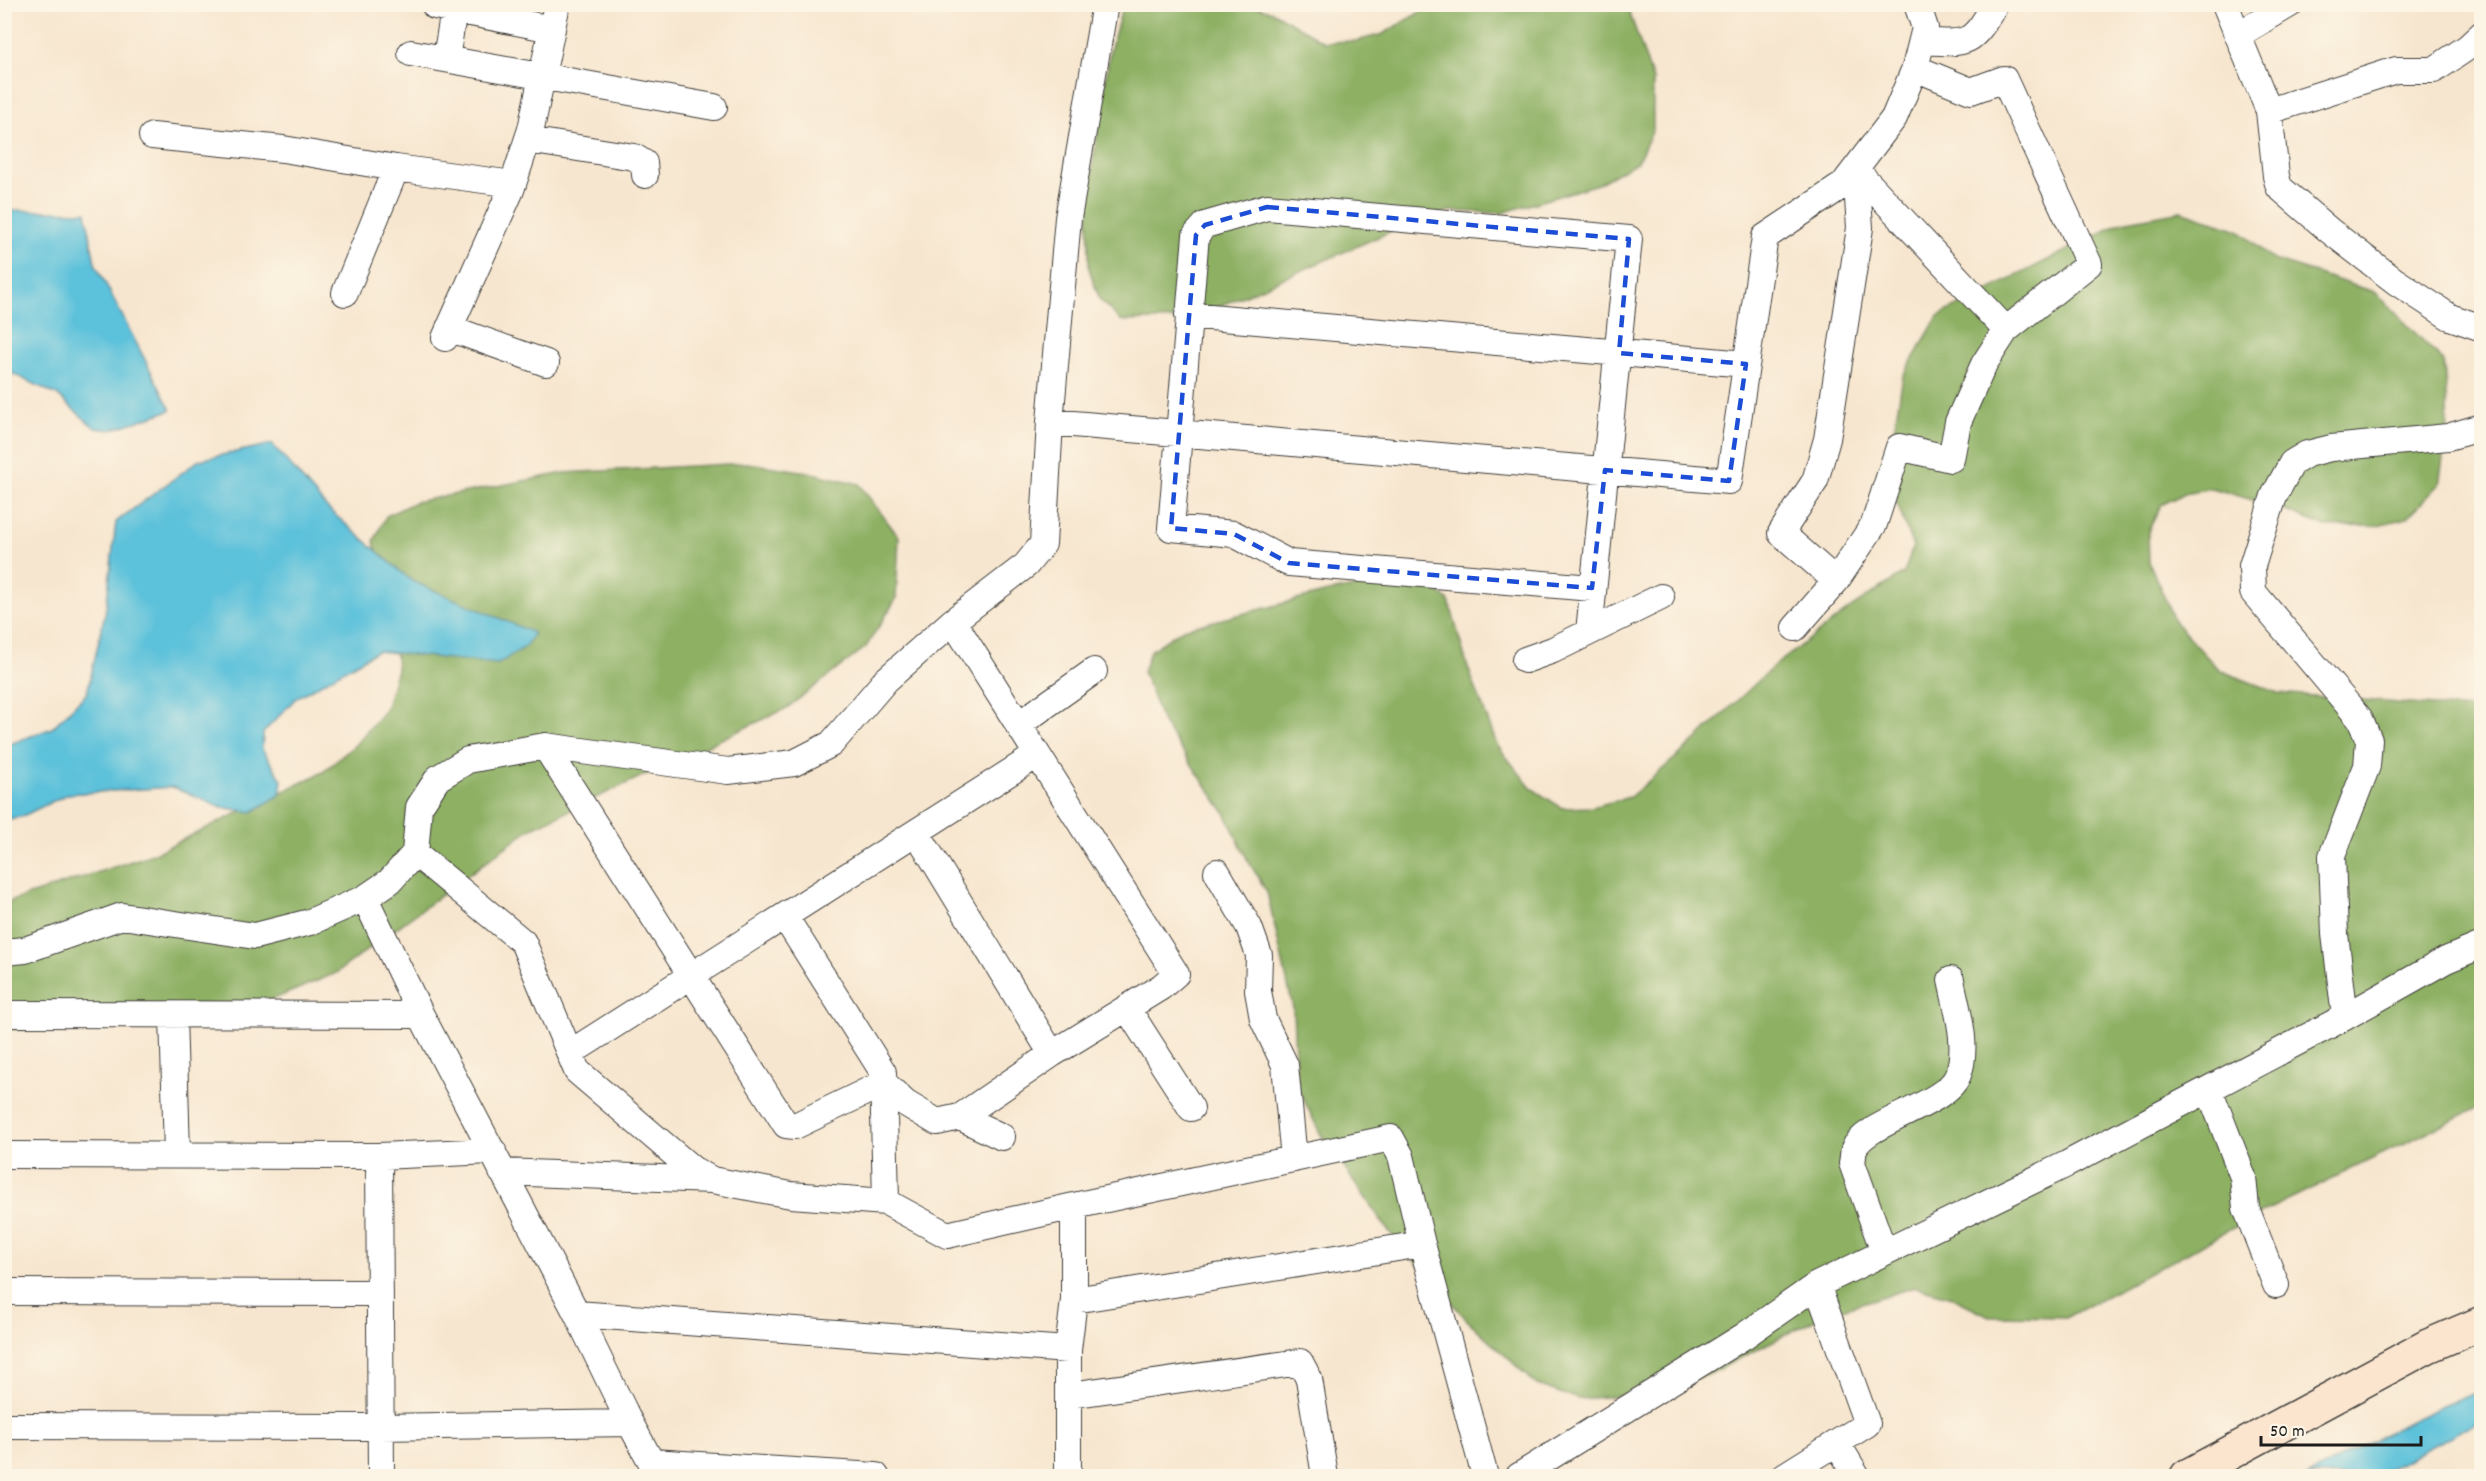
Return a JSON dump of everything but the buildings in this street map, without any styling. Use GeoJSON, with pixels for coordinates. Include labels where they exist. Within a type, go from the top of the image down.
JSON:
{"type":"FeatureCollection","features":[{"type":"Feature","properties":{"kind":"street"},"geometry":{"type":"LineString","coordinates":[[546,363],[447,333],[513,184],[528,140],[557,4]]}},
{"type":"Feature","properties":{"kind":"street"},"geometry":{"type":"LineString","coordinates":[[4,952],[25,950],[122,916],[255,936],[310,922],[365,898],[390,881],[415,853],[419,807],[438,778],[468,760],[545,746],[728,771],[794,763],[831,744],[886,680],[953,621],[1026,565],[1044,544],[1050,422],[1068,218],[1105,4]]}},
{"type":"Feature","properties":{"kind":"street"},"geometry":{"type":"LineString","coordinates":[[1050,422],[1729,481],[1765,237],[1843,185],[1894,118],[1915,68],[1925,28],[1917,4]]}},
{"type":"Feature","properties":{"kind":"street"},"geometry":{"type":"LineString","coordinates":[[1922,41],[1964,42],[1981,29],[1995,4]]}},
{"type":"Feature","properties":{"kind":"street"},"geometry":{"type":"LineString","coordinates":[[2225,4],[2269,111],[2276,176],[2285,194],[2395,282],[2450,316],[2481,328]]}},
{"type":"Feature","properties":{"kind":"street"},"geometry":{"type":"LineString","coordinates":[[2238,35],[2290,4]]}},
{"type":"Feature","properties":{"kind":"street"},"geometry":{"type":"LineString","coordinates":[[446,58],[445,7],[552,30]]}},
{"type":"Feature","properties":{"kind":"street"},"geometry":{"type":"LineString","coordinates":[[2269,111],[2396,70],[2434,70],[2468,47],[2481,34]]}},
{"type":"Feature","properties":{"kind":"street"},"geometry":{"type":"LineString","coordinates":[[411,53],[714,106]]}},
{"type":"Feature","properties":{"kind":"street"},"geometry":{"type":"LineString","coordinates":[[1795,628],[1836,581],[1874,524],[1899,447],[1951,459],[1958,422],[1984,364],[2006,330],[2089,264],[2004,80],[1971,91],[1915,68]]}},
{"type":"Feature","properties":{"kind":"street"},"geometry":{"type":"LineString","coordinates":[[152,136],[283,149],[513,184]]}},
{"type":"Feature","properties":{"kind":"street"},"geometry":{"type":"LineString","coordinates":[[528,140],[634,157],[644,163],[645,175]]}},
{"type":"Feature","properties":{"kind":"street"},"geometry":{"type":"LineString","coordinates":[[345,293],[396,168]]}},
{"type":"Feature","properties":{"kind":"street"},"geometry":{"type":"LineString","coordinates":[[1856,170],[2006,330]]}},
{"type":"Feature","properties":{"kind":"street"},"geometry":{"type":"LineString","coordinates":[[1836,581],[1781,533],[1815,481],[1827,439],[1860,228],[1856,170]]}},
{"type":"Feature","properties":{"kind":"street"},"geometry":{"type":"LineString","coordinates":[[1589,632],[1629,239],[1267,207],[1205,225],[1196,235],[1172,528],[1234,534],[1290,563],[1592,588]]}},
{"type":"Feature","properties":{"kind":"street"},"geometry":{"type":"LineString","coordinates":[[1188,315],[1746,364]]}},
{"type":"Feature","properties":{"kind":"street"},"geometry":{"type":"LineString","coordinates":[[2345,1017],[2335,934],[2331,856],[2367,766],[2369,740],[2360,719],[2253,592],[2252,566],[2274,496],[2292,463],[2307,454],[2331,448],[2448,437],[2481,427]]}},
{"type":"Feature","properties":{"kind":"street"},"geometry":{"type":"LineString","coordinates":[[1525,660],[1553,650],[1661,597]]}},
{"type":"Feature","properties":{"kind":"street"},"geometry":{"type":"LineString","coordinates":[[884,1083],[905,1103],[937,1122],[960,1117],[1176,974],[953,621]]}},
{"type":"Feature","properties":{"kind":"street"},"geometry":{"type":"LineString","coordinates":[[1018,725],[1094,671]]}},
{"type":"Feature","properties":{"kind":"street"},"geometry":{"type":"LineString","coordinates":[[545,746],[786,1125],[795,1126],[884,1083]]}},
{"type":"Feature","properties":{"kind":"street"},"geometry":{"type":"LineString","coordinates":[[570,1053],[1036,755]]}},
{"type":"Feature","properties":{"kind":"street"},"geometry":{"type":"LineString","coordinates":[[917,833],[1052,1054]]}},
{"type":"Feature","properties":{"kind":"street"},"geometry":{"type":"LineString","coordinates":[[415,853],[523,942],[577,1071],[692,1169],[712,1180]]}},
{"type":"Feature","properties":{"kind":"street"},"geometry":{"type":"LineString","coordinates":[[1217,872],[1250,927],[1259,955],[1258,991],[1263,1019],[1285,1065],[1294,1159]]}},
{"type":"Feature","properties":{"kind":"street"},"geometry":{"type":"LineString","coordinates":[[365,898],[422,1015],[577,1314],[630,1423],[656,1469],[876,1476]]}},
{"type":"Feature","properties":{"kind":"street"},"geometry":{"type":"LineString","coordinates":[[785,917],[883,1072],[886,1202]]}},
{"type":"Feature","properties":{"kind":"street"},"geometry":{"type":"LineString","coordinates":[[1519,1476],[1744,1336],[1817,1285],[2067,1164],[2345,1017],[2446,960],[2481,945]]}},
{"type":"Feature","properties":{"kind":"street"},"geometry":{"type":"LineString","coordinates":[[1884,1252],[1852,1163],[1855,1147],[1870,1133],[1945,1092],[1958,1077],[1963,1049],[1952,980]]}},
{"type":"Feature","properties":{"kind":"street"},"geometry":{"type":"LineString","coordinates":[[1127,1008],[1191,1108]]}},
{"type":"Feature","properties":{"kind":"street"},"geometry":{"type":"LineString","coordinates":[[4,1014],[422,1015]]}},
{"type":"Feature","properties":{"kind":"street"},"geometry":{"type":"LineString","coordinates":[[173,1015],[177,1154]]}},
{"type":"Feature","properties":{"kind":"street"},"geometry":{"type":"LineString","coordinates":[[2209,1089],[2243,1177],[2247,1208],[2276,1285]]}},
{"type":"Feature","properties":{"kind":"street"},"geometry":{"type":"LineString","coordinates":[[960,1117],[1002,1137]]}},
{"type":"Feature","properties":{"kind":"street"},"geometry":{"type":"LineString","coordinates":[[4,1155],[379,1156],[497,1162],[712,1180],[791,1195],[886,1202],[947,1235],[1391,1138],[1401,1156],[1422,1244],[1485,1476]]}},
{"type":"Feature","properties":{"kind":"street"},"geometry":{"type":"LineString","coordinates":[[379,1156],[381,1476]]}},
{"type":"Feature","properties":{"kind":"street"},"geometry":{"type":"LineString","coordinates":[[1068,1476],[1070,1395],[1068,1350],[1074,1300],[1074,1206]]}},
{"type":"Feature","properties":{"kind":"street"},"geometry":{"type":"LineString","coordinates":[[1074,1300],[1422,1244]]}},
{"type":"Feature","properties":{"kind":"street"},"geometry":{"type":"LineString","coordinates":[[1784,1476],[1867,1424],[1817,1285]]}},
{"type":"Feature","properties":{"kind":"street"},"geometry":{"type":"LineString","coordinates":[[4,1292],[380,1293]]}},
{"type":"Feature","properties":{"kind":"street"},"geometry":{"type":"LineString","coordinates":[[577,1314],[1068,1350]]}},
{"type":"Feature","properties":{"kind":"street"},"geometry":{"type":"LineString","coordinates":[[2187,1476],[2428,1346],[2481,1323]]}},
{"type":"Feature","properties":{"kind":"street"},"geometry":{"type":"LineString","coordinates":[[1070,1395],[1300,1362],[1309,1378],[1325,1476]]}},
{"type":"Feature","properties":{"kind":"street"},"geometry":{"type":"LineString","coordinates":[[4,1426],[380,1427],[630,1423]]}},
{"type":"Feature","properties":{"kind":"street"},"geometry":{"type":"LineString","coordinates":[[1837,1443],[1857,1476]]}},
{"type":"Feature","properties":{"kind":"highlighted area"},"geometry":{"type":"Polygon","coordinates":[[[1267,207],[1629,239],[1619,353],[1746,364],[1729,481],[1605,470],[1592,588],[1289,563],[1234,534],[1171,528],[1196,235],[1205,225],[1267,207]]]}},
{"type":"Feature","properties":{"kind":"green space"},"geometry":{"type":"Polygon","coordinates":[[[1123,5],[1253,5],[1275,13],[1324,42],[1356,41],[1383,34],[1432,5],[1627,5],[1653,80],[1653,130],[1637,162],[1598,184],[1502,213],[1449,211],[1415,221],[1190,319],[1121,321],[1100,300],[1089,269],[1088,196],[1110,51],[1123,5]]]}},
{"type":"Feature","properties":{"kind":"green space"},"geometry":{"type":"Polygon","coordinates":[[[2181,211],[2238,230],[2274,260],[2375,292],[2444,362],[2448,425],[2439,485],[2407,518],[2373,526],[2326,527],[2273,506],[2212,488],[2185,493],[2161,505],[2148,532],[2149,562],[2175,622],[2219,670],[2278,693],[2481,710],[2481,1106],[2263,1212],[2067,1317],[1989,1316],[1949,1296],[1915,1287],[1825,1314],[1708,1375],[1632,1395],[1578,1399],[1537,1385],[1467,1320],[1390,1233],[1320,1133],[1296,1084],[1293,1008],[1267,892],[1247,859],[1225,813],[1163,723],[1143,672],[1150,651],[1183,629],[1328,592],[1395,579],[1433,587],[1449,601],[1467,665],[1497,745],[1531,788],[1562,808],[1592,807],[1630,797],[1688,747],[1773,667],[1852,607],[1904,573],[1913,547],[1889,481],[1893,436],[1903,376],[1938,316],[2122,222],[2181,211]]]}},
{"type":"Feature","properties":{"kind":"green space"},"geometry":{"type":"Polygon","coordinates":[[[747,463],[808,472],[859,484],[899,537],[896,599],[866,647],[787,708],[530,829],[336,973],[214,1024],[126,1022],[5,1030],[5,903],[153,854],[323,772],[355,745],[385,710],[397,669],[393,619],[374,541],[386,516],[415,502],[564,473],[747,463]]]}},
{"type":"Feature","properties":{"kind":"water"},"geometry":{"type":"Polygon","coordinates":[[[5,210],[86,212],[95,263],[171,410],[111,430],[95,428],[57,395],[5,370],[5,210]]]}},
{"type":"Feature","properties":{"kind":"water"},"geometry":{"type":"Polygon","coordinates":[[[272,444],[327,508],[412,581],[534,633],[525,647],[498,664],[377,651],[296,698],[263,733],[262,749],[282,780],[280,795],[252,812],[220,807],[173,787],[68,794],[23,816],[5,820],[5,746],[52,728],[87,693],[106,609],[116,522],[199,460],[272,444]]]}},
{"type":"Feature","properties":{"kind":"water"},"geometry":{"type":"Polygon","coordinates":[[[2481,1391],[2481,1420],[2375,1476],[2308,1476],[2393,1429],[2481,1391]]]}}]}
